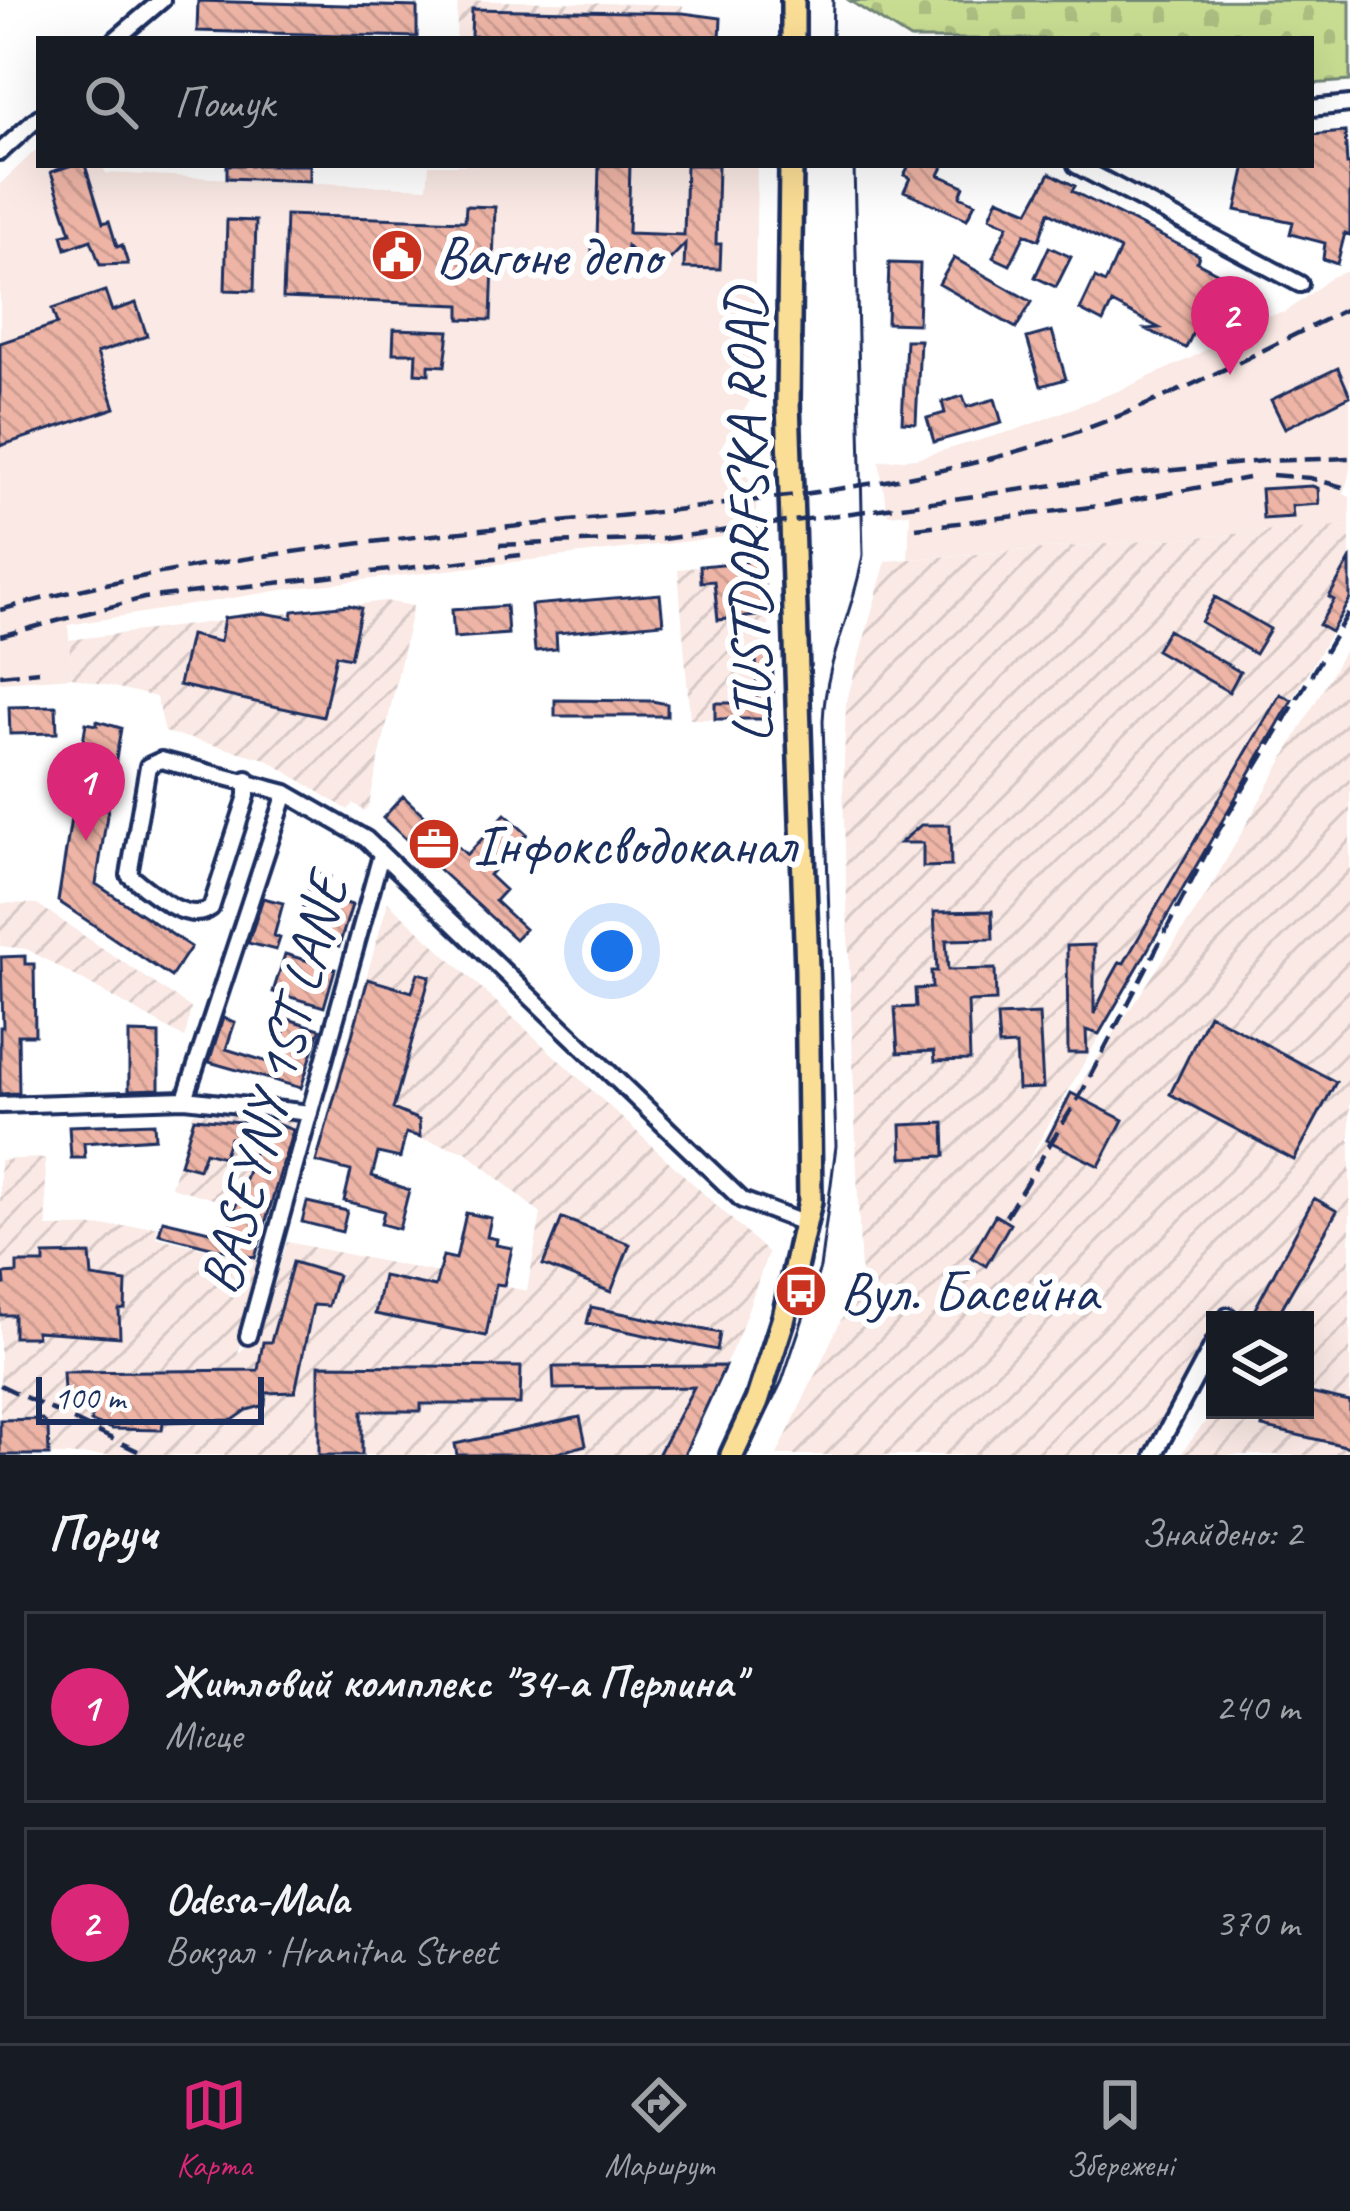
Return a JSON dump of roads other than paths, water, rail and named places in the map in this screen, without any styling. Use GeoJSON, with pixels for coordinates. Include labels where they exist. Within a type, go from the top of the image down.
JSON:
{"type":"FeatureCollection","features":[{"type":"Feature","properties":{"kind":"main road"},"geometry":{"type":"LineString","coordinates":[[793,0],[794,36]]}},
{"type":"Feature","properties":{"kind":"main road","name":"LIUSTDORFSKA ROAD"},"geometry":{"type":"LineString","coordinates":[[732,1455],[757,1400],[784,1317],[806,1225],[812,1156],[791,562],[791,168]]}},
{"type":"Feature","properties":{"kind":"street"},"geometry":{"type":"LineString","coordinates":[[120,36],[162,0]]}},
{"type":"Feature","properties":{"kind":"street"},"geometry":{"type":"LineString","coordinates":[[1314,108],[1350,104]]}},
{"type":"Feature","properties":{"kind":"street"},"geometry":{"type":"LineString","coordinates":[[0,152],[36,120]]}},
{"type":"Feature","properties":{"kind":"street"},"geometry":{"type":"LineString","coordinates":[[1082,168],[1300,284]]}},
{"type":"Feature","properties":{"kind":"street"},"geometry":{"type":"LineString","coordinates":[[247,779],[248,796],[205,914],[188,915],[129,875],[148,766],[153,761],[247,779],[286,793],[366,839],[742,1200],[806,1225]]}},
{"type":"Feature","properties":{"kind":"street"},"geometry":{"type":"LineString","coordinates":[[185,1100],[286,793]]}},
{"type":"Feature","properties":{"kind":"street","name":"BASEYNY 1ST LANE"},"geometry":{"type":"LineString","coordinates":[[248,1336],[381,855]]}},
{"type":"Feature","properties":{"kind":"street"},"geometry":{"type":"LineString","coordinates":[[0,1105],[185,1100],[310,1113]]}},
{"type":"Feature","properties":{"kind":"street"},"geometry":{"type":"LineString","coordinates":[[1154,1455],[1206,1358]]}},
{"type":"Feature","properties":{"kind":"tram line"},"geometry":{"type":"LineString","coordinates":[[832,36],[833,0]]}},
{"type":"Feature","properties":{"kind":"tram line"},"geometry":{"type":"LineString","coordinates":[[1314,99],[1350,95]]}},
{"type":"Feature","properties":{"kind":"tram line"},"geometry":{"type":"LineString","coordinates":[[746,1455],[782,1381],[820,1268],[836,1146],[823,721],[829,676],[863,555],[854,168]]}},
{"type":"Feature","properties":{"kind":"railway"},"geometry":{"type":"LineString","coordinates":[[0,610],[246,559],[748,501],[949,468],[1036,446],[1128,412],[1350,307]]}},
{"type":"Feature","properties":{"kind":"railway"},"geometry":{"type":"LineString","coordinates":[[499,545],[663,539],[1134,474],[1350,458]]}},
{"type":"Feature","properties":{"kind":"railway"},"geometry":{"type":"LineString","coordinates":[[1272,475],[1310,478],[1350,489]]}},
{"type":"Feature","properties":{"kind":"railway"},"geometry":{"type":"LineString","coordinates":[[916,528],[1107,505],[1248,478]]}},
{"type":"Feature","properties":{"kind":"railway"},"geometry":{"type":"LineString","coordinates":[[0,636],[144,598],[521,555]]}},
{"type":"Feature","properties":{"kind":"railway"},"geometry":{"type":"LineString","coordinates":[[1006,1216],[1082,1092],[1213,840],[1350,610]]}},
{"type":"Feature","properties":{"kind":"railway"},"geometry":{"type":"LineString","coordinates":[[0,675],[39,671]]}},
{"type":"Feature","properties":{"kind":"railway"},"geometry":{"type":"LineString","coordinates":[[0,1385],[146,1455]]}},
{"type":"Feature","properties":{"kind":"place","name":"Вагоне депо"},"geometry":{"type":"Point","coordinates":[397,255]}},
{"type":"Feature","properties":{"kind":"place","name":"Odesa-Mala"},"geometry":{"type":"Point","coordinates":[1230,375]}},
{"type":"Feature","properties":{"kind":"place","name":"Житловий комплекс \"34-а Перлина\""},"geometry":{"type":"Point","coordinates":[86,841]}},
{"type":"Feature","properties":{"kind":"place","name":"Інфоксводоканал"},"geometry":{"type":"Point","coordinates":[434,844]}},
{"type":"Feature","properties":{"kind":"place","name":"Вул. Басейна"},"geometry":{"type":"Point","coordinates":[801,1291]}}]}
